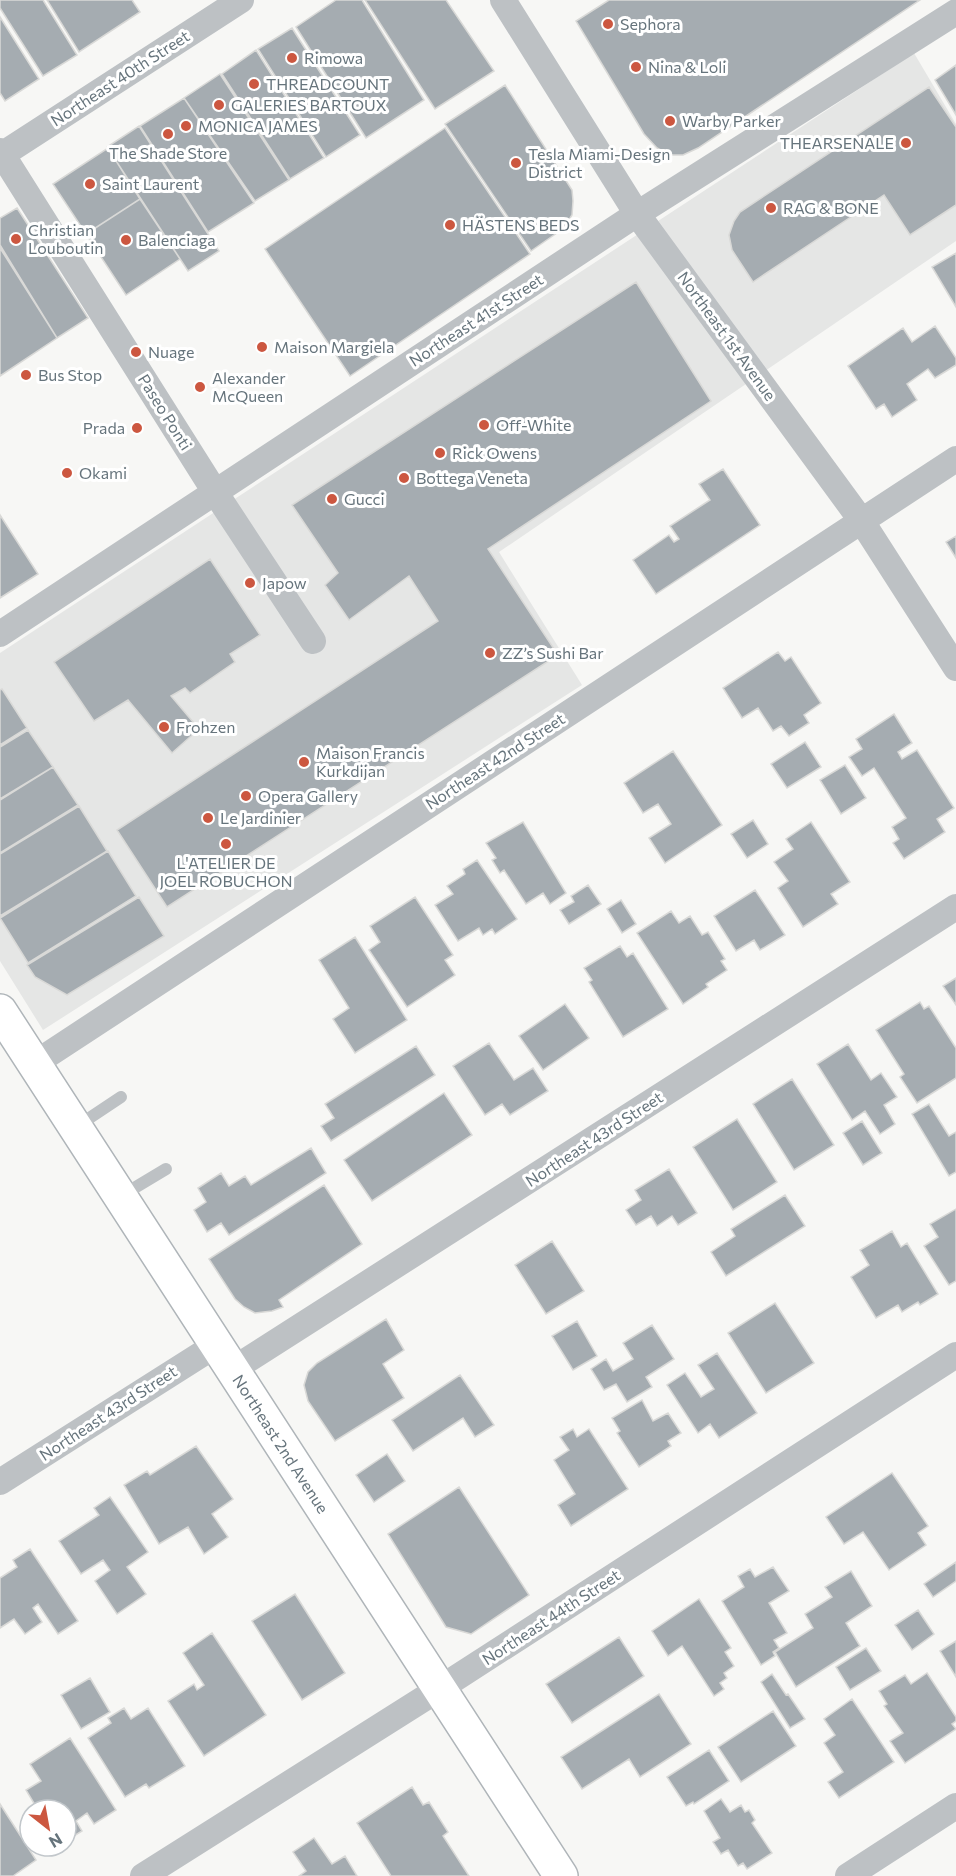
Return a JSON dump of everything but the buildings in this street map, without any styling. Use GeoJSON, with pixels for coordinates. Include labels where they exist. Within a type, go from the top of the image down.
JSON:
{"type":"FeatureCollection","features":[{"type":"Feature","properties":{"kind":"main road","name":"Northeast 2nd Avenue"},"geometry":{"type":"LineString","coordinates":[[0,1011],[561,1876]]}},
{"type":"Feature","properties":{"kind":"street","name":"Northeast 40th Street"},"geometry":{"type":"LineString","coordinates":[[1,154],[241,0]]}},
{"type":"Feature","properties":{"kind":"street","name":"Northeast 1st Avenue"},"geometry":{"type":"LineString","coordinates":[[503,0],[637,214],[861,520],[956,668]]}},
{"type":"Feature","properties":{"kind":"street","name":"Northeast 41st Street"},"geometry":{"type":"LineString","coordinates":[[0,634],[637,214],[956,12]]}},
{"type":"Feature","properties":{"kind":"street","name":"Paseo Ponti"},"geometry":{"type":"LineString","coordinates":[[1,154],[215,492],[313,641]]}},
{"type":"Feature","properties":{"kind":"street","name":"Northeast 42nd Street"},"geometry":{"type":"LineString","coordinates":[[34,1064],[956,459]]}},
{"type":"Feature","properties":{"kind":"street","name":"Northeast 43rd Street"},"geometry":{"type":"LineString","coordinates":[[0,1482],[224,1358],[956,907]]}},
{"type":"Feature","properties":{"kind":"street","name":"Northeast 44th Street"},"geometry":{"type":"LineString","coordinates":[[143,1876],[440,1689],[956,1355]]}},
{"type":"Feature","properties":{"kind":"street"},"geometry":{"type":"LineString","coordinates":[[848,1876],[956,1806]]}},
{"type":"Feature","properties":{"kind":"lane"},"geometry":{"type":"LineString","coordinates":[[75,1127],[121,1097]]}},
{"type":"Feature","properties":{"kind":"lane"},"geometry":{"type":"LineString","coordinates":[[120,1197],[166,1168]]}},
{"type":"Feature","properties":{"kind":"shaded area"},"geometry":{"type":"Polygon","coordinates":[[[914,53],[956,124],[956,241],[499,552],[582,685],[43,1030],[0,961],[0,653],[914,53]]]}},
{"type":"Feature","properties":{"kind":"place","name":"Sephora"},"geometry":{"type":"Point","coordinates":[608,24]}},
{"type":"Feature","properties":{"kind":"place","name":"Rimowa"},"geometry":{"type":"Point","coordinates":[292,58]}},
{"type":"Feature","properties":{"kind":"place","name":"Nina & Loli"},"geometry":{"type":"Point","coordinates":[636,67]}},
{"type":"Feature","properties":{"kind":"place","name":"THREADCOUNT"},"geometry":{"type":"Point","coordinates":[254,84]}},
{"type":"Feature","properties":{"kind":"place","name":"GALERIES BARTOUX"},"geometry":{"type":"Point","coordinates":[219,105]}},
{"type":"Feature","properties":{"kind":"place","name":"Warby Parker"},"geometry":{"type":"Point","coordinates":[670,121]}},
{"type":"Feature","properties":{"kind":"place","name":"MONICA JAMES"},"geometry":{"type":"Point","coordinates":[186,126]}},
{"type":"Feature","properties":{"kind":"place","name":"The Shade Store"},"geometry":{"type":"Point","coordinates":[168,134]}},
{"type":"Feature","properties":{"kind":"place","name":"THEARSENALE"},"geometry":{"type":"Point","coordinates":[906,143]}},
{"type":"Feature","properties":{"kind":"place","name":"Tesla Miami-Design District"},"geometry":{"type":"Point","coordinates":[516,163]}},
{"type":"Feature","properties":{"kind":"place","name":"Saint Laurent"},"geometry":{"type":"Point","coordinates":[90,184]}},
{"type":"Feature","properties":{"kind":"place","name":"RAG & BONE"},"geometry":{"type":"Point","coordinates":[771,208]}},
{"type":"Feature","properties":{"kind":"place","name":"HÄSTENS BEDS"},"geometry":{"type":"Point","coordinates":[450,225]}},
{"type":"Feature","properties":{"kind":"place","name":"Christian Louboutin"},"geometry":{"type":"Point","coordinates":[16,239]}},
{"type":"Feature","properties":{"kind":"place","name":"Balenciaga"},"geometry":{"type":"Point","coordinates":[126,240]}},
{"type":"Feature","properties":{"kind":"place","name":"Maison Margiela"},"geometry":{"type":"Point","coordinates":[262,347]}},
{"type":"Feature","properties":{"kind":"place","name":"Nuage"},"geometry":{"type":"Point","coordinates":[136,352]}},
{"type":"Feature","properties":{"kind":"place","name":"Bus Stop"},"geometry":{"type":"Point","coordinates":[26,375]}},
{"type":"Feature","properties":{"kind":"place","name":"Alexander McQueen"},"geometry":{"type":"Point","coordinates":[200,387]}},
{"type":"Feature","properties":{"kind":"place","name":"Off-White"},"geometry":{"type":"Point","coordinates":[484,425]}},
{"type":"Feature","properties":{"kind":"place","name":"Prada"},"geometry":{"type":"Point","coordinates":[137,428]}},
{"type":"Feature","properties":{"kind":"place","name":"Rick Owens"},"geometry":{"type":"Point","coordinates":[440,453]}},
{"type":"Feature","properties":{"kind":"place","name":"Okami"},"geometry":{"type":"Point","coordinates":[67,473]}},
{"type":"Feature","properties":{"kind":"place","name":"Bottega Veneta"},"geometry":{"type":"Point","coordinates":[404,478]}},
{"type":"Feature","properties":{"kind":"place","name":"Gucci"},"geometry":{"type":"Point","coordinates":[332,499]}},
{"type":"Feature","properties":{"kind":"place","name":"Japow"},"geometry":{"type":"Point","coordinates":[250,583]}},
{"type":"Feature","properties":{"kind":"place","name":"ZZ’s Sushi Bar"},"geometry":{"type":"Point","coordinates":[490,653]}},
{"type":"Feature","properties":{"kind":"place","name":"Frohzen"},"geometry":{"type":"Point","coordinates":[164,727]}},
{"type":"Feature","properties":{"kind":"place","name":"Maison Francis Kurkdijan"},"geometry":{"type":"Point","coordinates":[304,762]}},
{"type":"Feature","properties":{"kind":"place","name":"Opera Gallery"},"geometry":{"type":"Point","coordinates":[246,796]}},
{"type":"Feature","properties":{"kind":"place","name":"Le Jardinier"},"geometry":{"type":"Point","coordinates":[208,818]}},
{"type":"Feature","properties":{"kind":"place","name":"L'ATELIER DE JOEL ROBUCHON"},"geometry":{"type":"Point","coordinates":[226,844]}}]}
